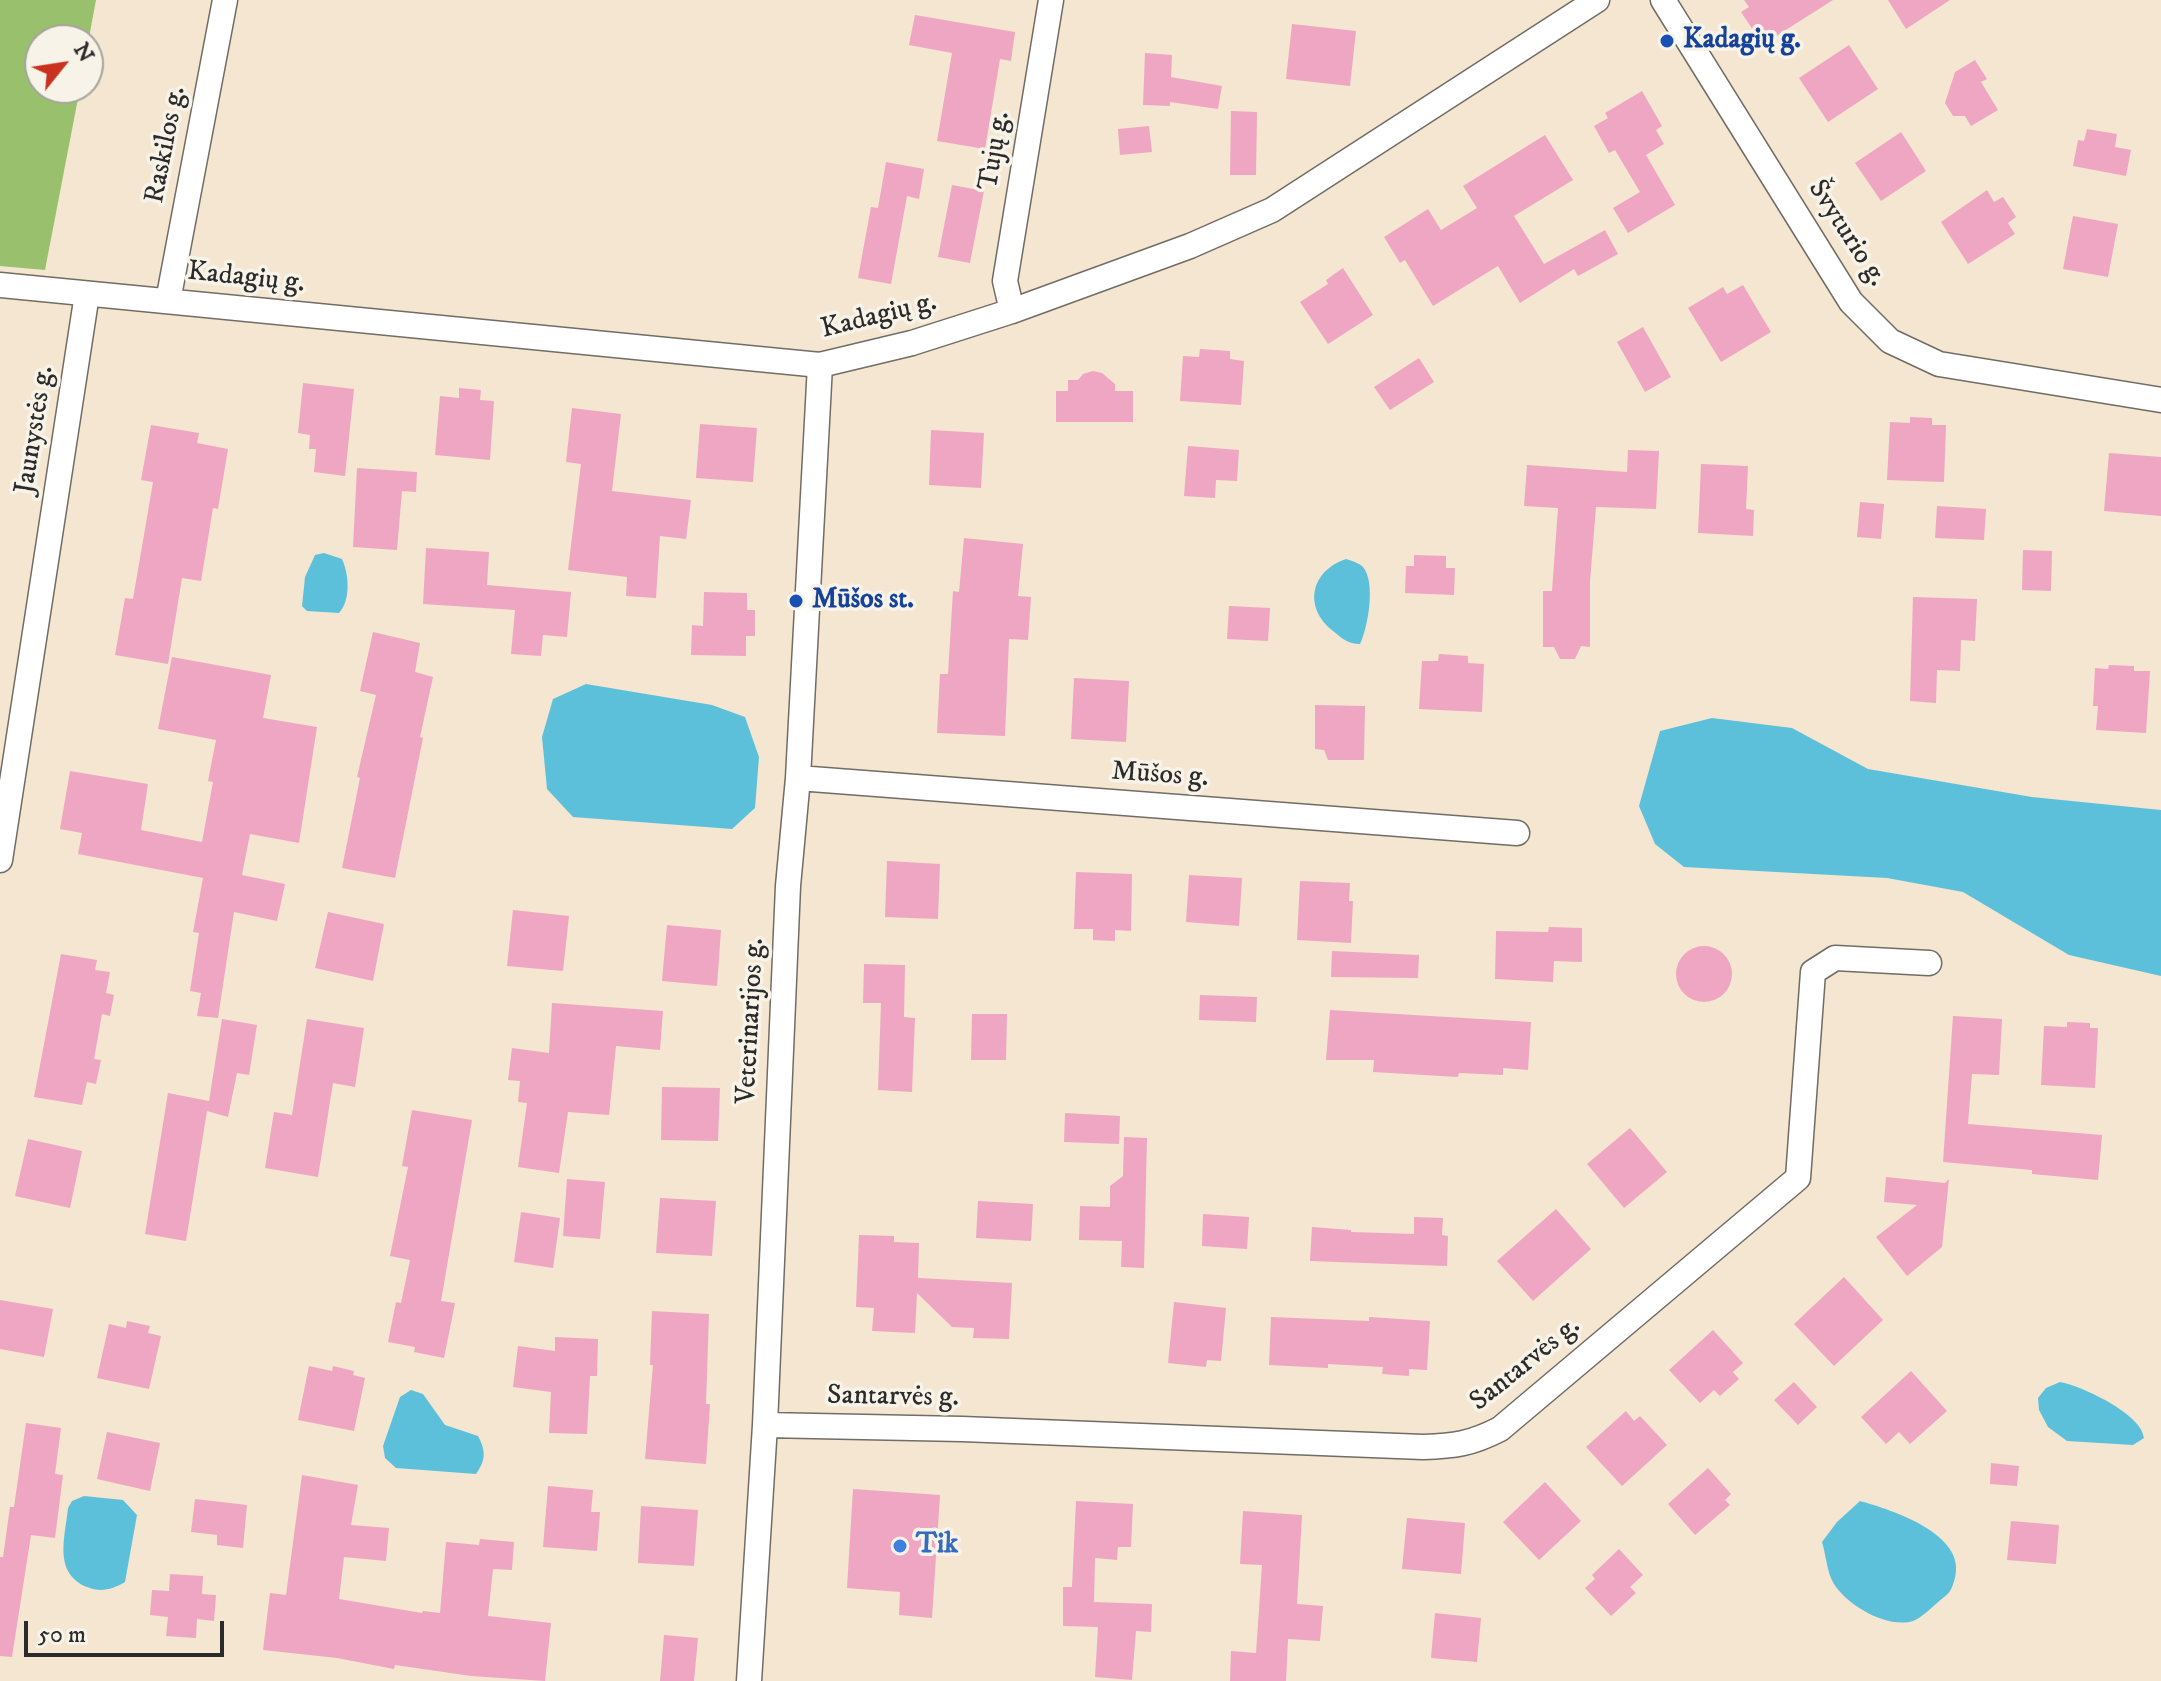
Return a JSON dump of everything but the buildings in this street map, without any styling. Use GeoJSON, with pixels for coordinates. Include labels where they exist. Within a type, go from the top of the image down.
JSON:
{"type":"FeatureCollection","features":[{"type":"Feature","properties":{"kind":"street","name":"Raskilos g."},"geometry":{"type":"LineString","coordinates":[[168,301],[225,0]]}},
{"type":"Feature","properties":{"kind":"street","name":"Tujų g."},"geometry":{"type":"LineString","coordinates":[[1012,311],[1005,281],[1051,0]]}},
{"type":"Feature","properties":{"kind":"street","name":"Kadagių g."},"geometry":{"type":"LineString","coordinates":[[0,285],[820,365],[912,343],[1012,311],[1190,246],[1272,210],[1597,0]]}},
{"type":"Feature","properties":{"kind":"street","name":"Švyturio g."},"geometry":{"type":"LineString","coordinates":[[1663,0],[1851,302],[1890,341],[1939,364],[2161,400]]}},
{"type":"Feature","properties":{"kind":"street","name":"Jaunystės g."},"geometry":{"type":"LineString","coordinates":[[0,860],[87,294]]}},
{"type":"Feature","properties":{"kind":"street","name":"Veterinarijos g."},"geometry":{"type":"LineString","coordinates":[[749,1681],[765,1425],[788,886],[798,778],[820,365]]}},
{"type":"Feature","properties":{"kind":"street","name":"Mūšos g."},"geometry":{"type":"LineString","coordinates":[[798,778],[1517,833]]}},
{"type":"Feature","properties":{"kind":"street","name":"Santarvės g."},"geometry":{"type":"LineString","coordinates":[[765,1425],[962,1429],[1423,1447],[1458,1446],[1479,1440],[1500,1429],[1798,1178],[1813,972],[1835,958],[1929,963]]}},
{"type":"Feature","properties":{"kind":"green space"},"geometry":{"type":"Polygon","coordinates":[[[0,0],[96,0],[92,24],[24,24],[24,104],[77,104],[45,270],[0,266],[0,0]]]}},
{"type":"Feature","properties":{"kind":"water"},"geometry":{"type":"Polygon","coordinates":[[[324,553],[342,559],[346,572],[346,602],[339,613],[307,611],[302,606],[305,577],[315,555],[324,553]]]}},
{"type":"Feature","properties":{"kind":"water"},"geometry":{"type":"Polygon","coordinates":[[[1346,559],[1363,567],[1369,583],[1368,617],[1360,644],[1343,639],[1323,622],[1314,601],[1318,581],[1325,572],[1346,559]]]}},
{"type":"Feature","properties":{"kind":"water"},"geometry":{"type":"Polygon","coordinates":[[[586,684],[712,705],[745,717],[759,757],[755,808],[732,829],[573,817],[547,789],[542,737],[553,699],[586,684]]]}},
{"type":"Feature","properties":{"kind":"water"},"geometry":{"type":"Polygon","coordinates":[[[1712,718],[1792,728],[1868,769],[2032,797],[2161,810],[2161,976],[2069,955],[1963,892],[1887,878],[1684,867],[1655,844],[1639,806],[1660,731],[1712,718]]]}},
{"type":"Feature","properties":{"kind":"water"},"geometry":{"type":"Polygon","coordinates":[[[2060,1382],[2110,1402],[2133,1420],[2144,1438],[2133,1445],[2067,1441],[2048,1427],[2039,1410],[2038,1398],[2046,1388],[2060,1382]]]}},
{"type":"Feature","properties":{"kind":"water"},"geometry":{"type":"Polygon","coordinates":[[[411,1390],[423,1394],[445,1425],[478,1436],[484,1455],[476,1474],[396,1468],[385,1458],[383,1446],[400,1397],[411,1390]]]}},
{"type":"Feature","properties":{"kind":"water"},"geometry":{"type":"Polygon","coordinates":[[[84,1496],[123,1500],[137,1515],[125,1582],[111,1588],[97,1590],[87,1587],[76,1581],[65,1564],[68,1508],[72,1501],[84,1496]]]}},
{"type":"Feature","properties":{"kind":"water"},"geometry":{"type":"Polygon","coordinates":[[[1860,1501],[1924,1526],[1950,1549],[1956,1562],[1951,1590],[1913,1621],[1892,1622],[1869,1613],[1848,1600],[1832,1580],[1822,1542],[1837,1522],[1860,1501]]]}},
{"type":"Feature","properties":{"kind":"place","name":"Kadagių g."},"geometry":{"type":"Point","coordinates":[1667,41]}},
{"type":"Feature","properties":{"kind":"place","name":"Mūšos st."},"geometry":{"type":"Point","coordinates":[796,601]}},
{"type":"Feature","properties":{"kind":"place","name":"Tik"},"geometry":{"type":"Point","coordinates":[900,1546]}}]}
